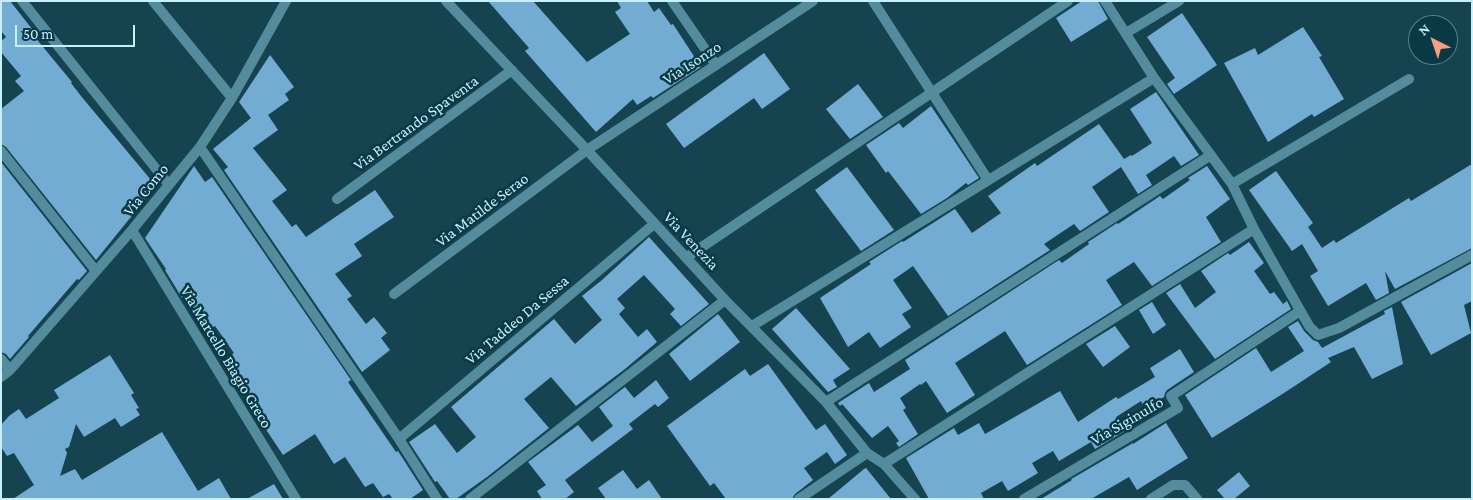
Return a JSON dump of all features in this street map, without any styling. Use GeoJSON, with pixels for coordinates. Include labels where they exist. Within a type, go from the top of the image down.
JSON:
{"type":"FeatureCollection","features":[{"type":"Feature","properties":{"kind":"street"},"geometry":{"type":"LineString","coordinates":[[22,1],[169,185]]}},
{"type":"Feature","properties":{"kind":"street"},"geometry":{"type":"LineString","coordinates":[[153,1],[232,98]]}},
{"type":"Feature","properties":{"kind":"street","name":"Via Como"},"geometry":{"type":"LineString","coordinates":[[1,378],[132,230],[200,147],[232,98],[286,1]]}},
{"type":"Feature","properties":{"kind":"street","name":"Via Venezia"},"geometry":{"type":"LineString","coordinates":[[446,1],[687,257],[725,300],[826,402],[867,453],[884,464],[915,499]]}},
{"type":"Feature","properties":{"kind":"street"},"geometry":{"type":"LineString","coordinates":[[672,1],[716,65]]}},
{"type":"Feature","properties":{"kind":"street","name":"Via Isonzo"},"geometry":{"type":"LineString","coordinates":[[587,150],[813,1]]}},
{"type":"Feature","properties":{"kind":"street"},"geometry":{"type":"LineString","coordinates":[[873,1],[988,180]]}},
{"type":"Feature","properties":{"kind":"street"},"geometry":{"type":"LineString","coordinates":[[687,257],[1068,1]]}},
{"type":"Feature","properties":{"kind":"street"},"geometry":{"type":"LineString","coordinates":[[1106,1],[1154,78],[1232,184],[1254,229],[1300,311],[1309,326],[1318,335],[1339,328],[1472,255]]}},
{"type":"Feature","properties":{"kind":"street"},"geometry":{"type":"LineString","coordinates":[[1126,33],[1179,1]]}},
{"type":"Feature","properties":{"kind":"street","name":"Via Bertrando Spaventa"},"geometry":{"type":"LineString","coordinates":[[337,200],[512,70]]}},
{"type":"Feature","properties":{"kind":"street"},"geometry":{"type":"LineString","coordinates":[[752,326],[1154,78]]}},
{"type":"Feature","properties":{"kind":"street"},"geometry":{"type":"LineString","coordinates":[[1232,184],[1409,78]]}},
{"type":"Feature","properties":{"kind":"street"},"geometry":{"type":"LineString","coordinates":[[200,147],[399,439],[437,499]]}},
{"type":"Feature","properties":{"kind":"street","name":"Via Matilde Serao"},"geometry":{"type":"LineString","coordinates":[[394,294],[587,150]]}},
{"type":"Feature","properties":{"kind":"street"},"geometry":{"type":"LineString","coordinates":[[1,151],[96,271]]}},
{"type":"Feature","properties":{"kind":"street"},"geometry":{"type":"LineString","coordinates":[[826,402],[1210,155]]}},
{"type":"Feature","properties":{"kind":"street","name":"Via Taddeo Da Sessa"},"geometry":{"type":"LineString","coordinates":[[399,439],[654,224]]}},
{"type":"Feature","properties":{"kind":"street"},"geometry":{"type":"LineString","coordinates":[[884,464],[1254,229]]}},
{"type":"Feature","properties":{"kind":"street","name":"Via Marcello Biagio Greco"},"geometry":{"type":"LineString","coordinates":[[132,230],[296,499]]}},
{"type":"Feature","properties":{"kind":"street"},"geometry":{"type":"LineString","coordinates":[[470,499],[725,300]]}},
{"type":"Feature","properties":{"kind":"street","name":"Via Siginulfo"},"geometry":{"type":"LineString","coordinates":[[1024,499],[1178,408],[1171,396],[1300,311]]}},
{"type":"Feature","properties":{"kind":"street"},"geometry":{"type":"LineString","coordinates":[[1,359],[10,370]]}},
{"type":"Feature","properties":{"kind":"street"},"geometry":{"type":"LineString","coordinates":[[799,499],[867,453]]}},
{"type":"Feature","properties":{"kind":"street"},"geometry":{"type":"LineString","coordinates":[[1151,499],[1173,485],[1185,485],[1197,499]]}},
{"type":"Feature","properties":{"kind":"building"},"geometry":{"type":"Polygon","coordinates":[[[1,1],[10,1],[36,34],[34,36],[72,82],[81,96],[156,186],[96,260],[6,147],[1,144],[1,109],[24,91],[15,81],[21,76],[1,52],[1,41],[6,37],[1,31],[1,1]]]}},
{"type":"Feature","properties":{"kind":"building"},"geometry":{"type":"Polygon","coordinates":[[[488,1],[533,1],[587,62],[630,34],[615,12],[621,8],[617,1],[647,1],[654,12],[659,8],[671,25],[673,24],[701,67],[653,98],[651,96],[637,105],[633,99],[596,132],[525,51],[529,48],[488,1]]]}},
{"type":"Feature","properties":{"kind":"building"},"geometry":{"type":"Polygon","coordinates":[[[1082,1],[1098,1],[1108,19],[1071,42],[1056,18],[1082,1]]]}},
{"type":"Feature","properties":{"kind":"building"},"geometry":{"type":"Polygon","coordinates":[[[1182,13],[1217,65],[1174,94],[1167,84],[1175,78],[1147,37],[1182,13]]]}},
{"type":"Feature","properties":{"kind":"building"},"geometry":{"type":"Polygon","coordinates":[[[1303,27],[1322,56],[1319,57],[1344,99],[1314,117],[1312,114],[1268,142],[1224,63],[1255,48],[1258,55],[1303,27]]]}},
{"type":"Feature","properties":{"kind":"building"},"geometry":{"type":"Polygon","coordinates":[[[764,53],[790,89],[762,109],[754,98],[684,148],[666,124],[764,53]]]}},
{"type":"Feature","properties":{"kind":"building"},"geometry":{"type":"Polygon","coordinates":[[[270,55],[294,87],[285,94],[289,100],[268,115],[278,130],[253,148],[287,190],[272,201],[292,227],[296,224],[306,237],[375,190],[394,217],[354,244],[362,256],[335,274],[352,296],[347,299],[366,324],[374,317],[387,333],[381,338],[390,350],[362,372],[224,170],[228,167],[213,149],[251,118],[239,102],[270,55]]]}},
{"type":"Feature","properties":{"kind":"building"},"geometry":{"type":"Polygon","coordinates":[[[858,84],[883,117],[850,139],[826,109],[858,84]]]}},
{"type":"Feature","properties":{"kind":"building"},"geometry":{"type":"Polygon","coordinates":[[[1156,92],[1199,155],[1181,166],[1174,156],[1146,175],[1152,185],[1138,194],[1121,167],[1092,187],[1109,212],[1080,231],[1074,224],[1044,244],[1050,250],[948,316],[913,266],[893,280],[912,308],[902,314],[911,327],[880,348],[869,332],[848,347],[820,298],[871,264],[869,262],[955,209],[972,233],[1001,213],[988,196],[1035,163],[1037,166],[1099,124],[1124,159],[1132,156],[1152,143],[1130,109],[1156,92]]]}},
{"type":"Feature","properties":{"kind":"building"},"geometry":{"type":"Polygon","coordinates":[[[931,106],[979,178],[968,185],[966,183],[947,198],[921,214],[888,171],[886,173],[866,145],[899,123],[903,128],[931,106]]]}},
{"type":"Feature","properties":{"kind":"building"},"geometry":{"type":"Polygon","coordinates":[[[1,162],[87,271],[79,280],[77,279],[10,359],[1,352],[1,162]]]}},
{"type":"Feature","properties":{"kind":"building"},"geometry":{"type":"Polygon","coordinates":[[[1472,164],[1472,248],[1395,289],[1385,271],[1389,293],[1376,300],[1366,283],[1328,306],[1310,276],[1318,271],[1302,244],[1292,251],[1249,190],[1276,171],[1313,223],[1308,227],[1322,248],[1334,240],[1336,243],[1409,198],[1411,201],[1472,164]]]}},
{"type":"Feature","properties":{"kind":"building"},"geometry":{"type":"Polygon","coordinates":[[[194,166],[205,182],[212,177],[351,380],[348,382],[396,452],[398,451],[423,490],[410,499],[393,499],[389,494],[383,497],[373,483],[365,487],[345,457],[334,464],[315,434],[283,455],[245,398],[249,396],[224,360],[234,353],[215,326],[205,332],[145,238],[194,166]]]}},
{"type":"Feature","properties":{"kind":"building"},"geometry":{"type":"Polygon","coordinates":[[[1207,166],[1230,199],[1206,217],[1221,242],[1152,286],[1134,262],[1106,280],[1122,305],[1027,365],[1005,331],[955,363],[975,395],[947,413],[926,381],[920,384],[900,398],[906,408],[903,410],[918,434],[899,447],[896,443],[899,441],[888,426],[872,438],[842,404],[840,406],[838,403],[869,383],[874,392],[910,369],[905,360],[1059,260],[1062,263],[1089,244],[1088,242],[1160,196],[1163,199],[1190,180],[1188,178],[1207,166]]]}},
{"type":"Feature","properties":{"kind":"building"},"geometry":{"type":"Polygon","coordinates":[[[847,167],[894,230],[861,251],[815,190],[847,167]]]}},
{"type":"Feature","properties":{"kind":"building"},"geometry":{"type":"Polygon","coordinates":[[[649,237],[709,304],[681,326],[670,314],[675,309],[644,275],[617,299],[625,308],[619,314],[638,337],[647,329],[657,342],[576,406],[551,377],[524,399],[549,428],[487,477],[456,499],[450,499],[437,481],[435,482],[409,442],[435,424],[457,453],[476,437],[451,407],[554,319],[575,344],[602,320],[582,296],[649,237]]]}},
{"type":"Feature","properties":{"kind":"building"},"geometry":{"type":"Polygon","coordinates":[[[1249,242],[1264,263],[1254,271],[1270,294],[1274,292],[1283,304],[1287,301],[1291,309],[1215,359],[1166,293],[1180,284],[1195,308],[1216,292],[1201,271],[1249,242]]]}},
{"type":"Feature","properties":{"kind":"building"},"geometry":{"type":"Polygon","coordinates":[[[1472,263],[1472,301],[1464,305],[1471,333],[1431,355],[1401,302],[1472,263]]]}},
{"type":"Feature","properties":{"kind":"building"},"geometry":{"type":"Polygon","coordinates":[[[1152,302],[1166,325],[1153,334],[1139,310],[1152,302]]]}},
{"type":"Feature","properties":{"kind":"building"},"geometry":{"type":"Polygon","coordinates":[[[1392,307],[1403,364],[1372,379],[1354,347],[1328,358],[1331,362],[1212,438],[1185,395],[1256,348],[1271,372],[1304,351],[1288,327],[1298,321],[1304,331],[1313,340],[1318,342],[1322,348],[1385,314],[1384,311],[1392,307]]]}},
{"type":"Feature","properties":{"kind":"building"},"geometry":{"type":"Polygon","coordinates":[[[796,308],[850,369],[833,380],[837,387],[828,392],[772,329],[796,308]]]}},
{"type":"Feature","properties":{"kind":"building"},"geometry":{"type":"Polygon","coordinates":[[[718,314],[740,342],[690,381],[669,354],[718,314]]]}},
{"type":"Feature","properties":{"kind":"building"},"geometry":{"type":"Polygon","coordinates":[[[1115,326],[1130,347],[1103,367],[1086,344],[1115,326]]]}},
{"type":"Feature","properties":{"kind":"building"},"geometry":{"type":"Polygon","coordinates":[[[1180,349],[1194,372],[1167,390],[1164,397],[1145,409],[1141,401],[1116,417],[1125,431],[1095,449],[1091,442],[1059,461],[1053,451],[1032,463],[1038,473],[1008,491],[1002,481],[981,493],[984,499],[929,499],[906,458],[954,428],[958,435],[979,423],[985,434],[1060,391],[1078,422],[1116,397],[1118,399],[1155,377],[1150,368],[1180,349]]]}},
{"type":"Feature","properties":{"kind":"building"},"geometry":{"type":"Polygon","coordinates":[[[110,355],[134,393],[131,395],[139,408],[136,409],[140,415],[121,427],[115,418],[84,437],[76,424],[69,447],[65,449],[67,453],[60,476],[75,469],[82,480],[162,432],[198,491],[219,478],[231,499],[13,499],[34,485],[14,453],[7,456],[1,447],[1,425],[19,409],[26,419],[59,398],[54,390],[110,355]]]}},
{"type":"Feature","properties":{"kind":"building"},"geometry":{"type":"Polygon","coordinates":[[[768,364],[816,430],[825,424],[847,455],[835,464],[827,452],[804,468],[813,480],[795,494],[792,499],[726,499],[714,483],[710,486],[667,426],[745,369],[750,376],[768,364]]]}},
{"type":"Feature","properties":{"kind":"building"},"geometry":{"type":"Polygon","coordinates":[[[656,380],[669,398],[658,407],[655,404],[629,424],[633,429],[565,480],[574,492],[565,499],[542,499],[537,491],[546,485],[528,462],[578,425],[592,442],[613,426],[599,407],[625,387],[634,398],[656,380]]]}},
{"type":"Feature","properties":{"kind":"building"},"geometry":{"type":"Polygon","coordinates":[[[1166,423],[1188,458],[1137,490],[1129,477],[1091,499],[1041,499],[1071,479],[1166,423]]]}},
{"type":"Feature","properties":{"kind":"building"},"geometry":{"type":"Polygon","coordinates":[[[866,468],[891,499],[828,499],[864,469],[866,468]]]}},
{"type":"Feature","properties":{"kind":"building"},"geometry":{"type":"Polygon","coordinates":[[[623,470],[637,489],[649,480],[662,499],[606,499],[598,488],[623,470]]]}},
{"type":"Feature","properties":{"kind":"building"},"geometry":{"type":"Polygon","coordinates":[[[1239,472],[1250,486],[1234,499],[1225,499],[1217,490],[1239,472]]]}},
{"type":"Feature","properties":{"kind":"building"},"geometry":{"type":"Polygon","coordinates":[[[274,484],[283,499],[247,499],[274,484]]]}}]}
